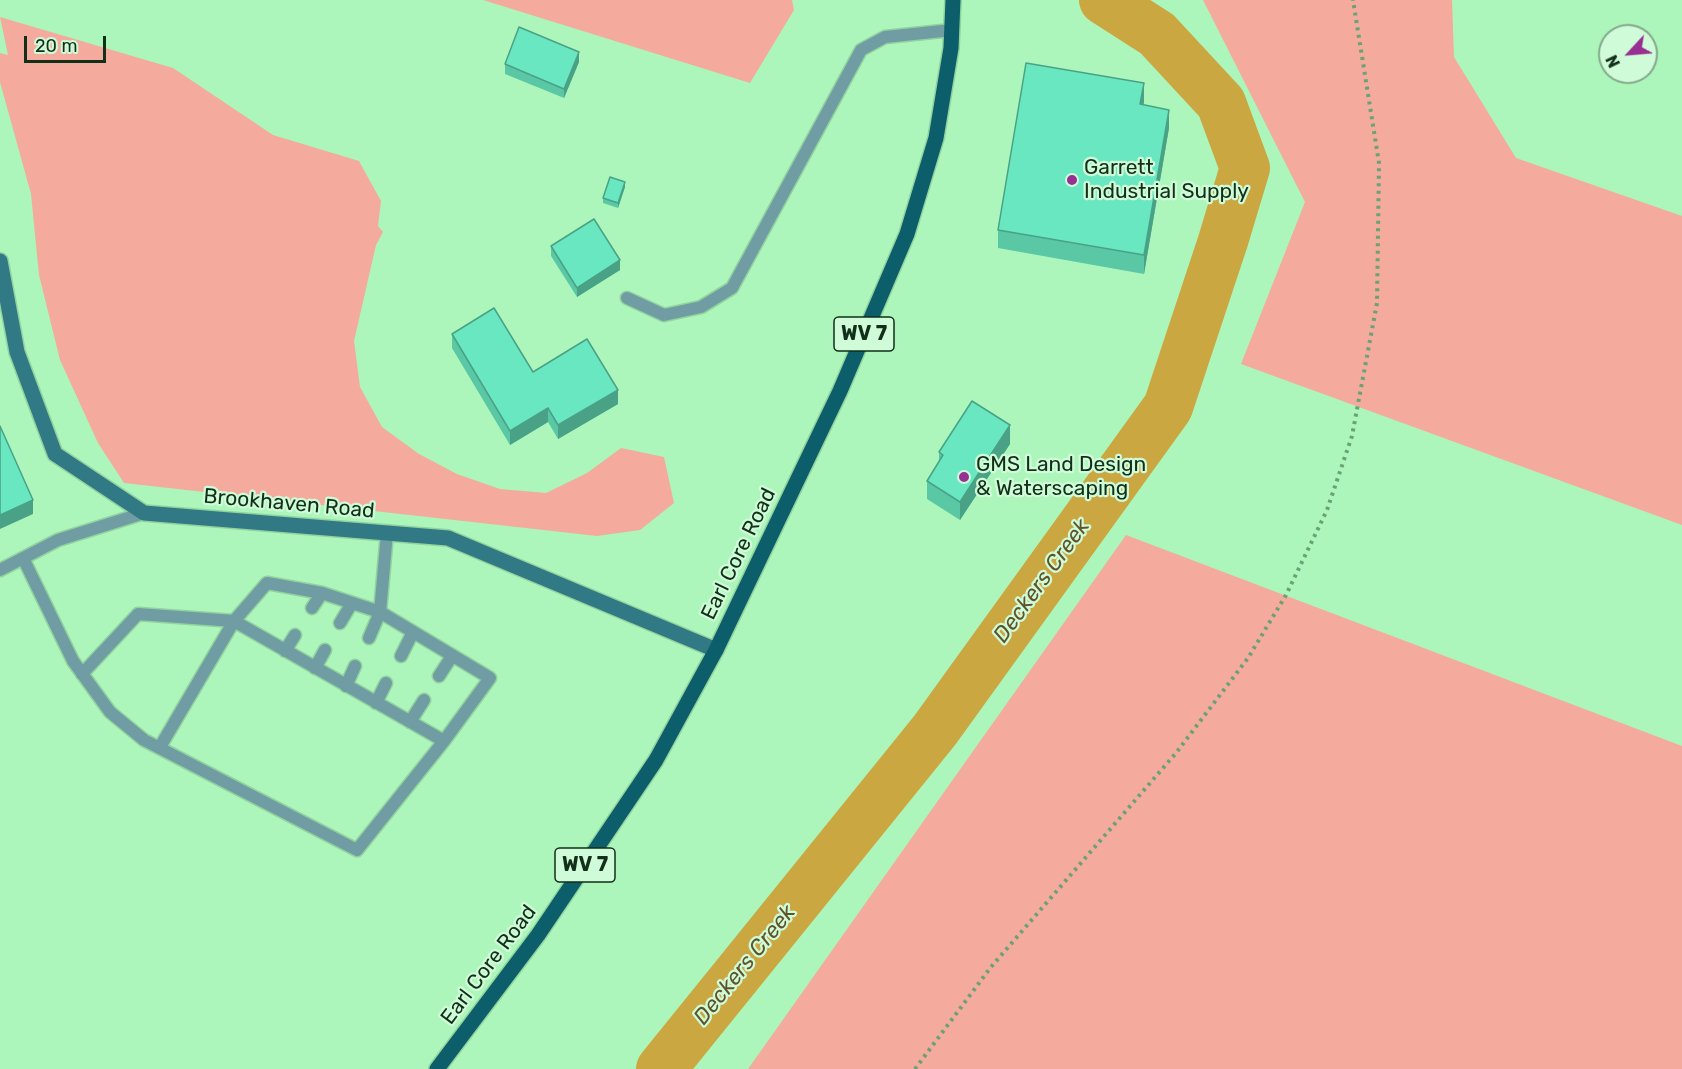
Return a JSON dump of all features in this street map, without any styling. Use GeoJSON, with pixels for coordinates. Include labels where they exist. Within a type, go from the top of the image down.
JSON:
{"type":"FeatureCollection","features":[{"type":"Feature","properties":{"kind":"main road","name":"Earl Core Road"},"geometry":{"type":"LineString","coordinates":[[437,1069],[538,935],[656,760],[716,650],[840,391],[907,234],[936,138],[951,48],[953,0]]}},
{"type":"Feature","properties":{"kind":"street","name":"Brookhaven Road"},"geometry":{"type":"LineString","coordinates":[[0,261],[17,352],[55,454],[144,513],[448,538],[716,650]]}},
{"type":"Feature","properties":{"kind":"lane"},"geometry":{"type":"LineString","coordinates":[[627,298],[664,315],[700,307],[732,288],[861,50],[885,37],[952,30]]}},
{"type":"Feature","properties":{"kind":"lane"},"geometry":{"type":"LineString","coordinates":[[0,570],[58,540],[144,513]]}},
{"type":"Feature","properties":{"kind":"lane"},"geometry":{"type":"LineString","coordinates":[[369,638],[380,612],[387,533]]}},
{"type":"Feature","properties":{"kind":"lane"},"geometry":{"type":"LineString","coordinates":[[23,558],[73,661],[110,712],[144,740],[357,850],[444,741],[490,678],[380,612],[322,593],[267,583],[234,621],[160,747]]}},
{"type":"Feature","properties":{"kind":"lane"},"geometry":{"type":"LineString","coordinates":[[312,608],[322,593]]}},
{"type":"Feature","properties":{"kind":"lane"},"geometry":{"type":"LineString","coordinates":[[340,623],[352,603]]}},
{"type":"Feature","properties":{"kind":"lane"},"geometry":{"type":"LineString","coordinates":[[82,674],[138,614],[234,621],[444,741]]}},
{"type":"Feature","properties":{"kind":"lane"},"geometry":{"type":"LineString","coordinates":[[401,656],[413,632]]}},
{"type":"Feature","properties":{"kind":"lane"},"geometry":{"type":"LineString","coordinates":[[285,651],[295,635]]}},
{"type":"Feature","properties":{"kind":"lane"},"geometry":{"type":"LineString","coordinates":[[315,668],[325,650]]}},
{"type":"Feature","properties":{"kind":"lane"},"geometry":{"type":"LineString","coordinates":[[439,676],[452,656]]}},
{"type":"Feature","properties":{"kind":"lane"},"geometry":{"type":"LineString","coordinates":[[346,686],[355,666]]}},
{"type":"Feature","properties":{"kind":"lane"},"geometry":{"type":"LineString","coordinates":[[376,702],[386,683]]}},
{"type":"Feature","properties":{"kind":"lane"},"geometry":{"type":"LineString","coordinates":[[410,722],[424,700]]}},
{"type":"Feature","properties":{"kind":"path"},"geometry":{"type":"LineString","coordinates":[[915,1069],[991,967],[1176,753],[1248,658],[1286,595],[1327,510],[1352,436],[1377,303],[1379,163],[1353,0]]}},
{"type":"Feature","properties":{"kind":"shaded area"},"geometry":{"type":"Polygon","coordinates":[[[483,0],[792,0],[794,10],[750,83],[483,0]]]}},
{"type":"Feature","properties":{"kind":"shaded area"},"geometry":{"type":"Polygon","coordinates":[[[1203,0],[1452,0],[1454,57],[1516,158],[1682,216],[1682,525],[1241,364],[1305,202],[1203,0]]]}},
{"type":"Feature","properties":{"kind":"shaded area"},"geometry":{"type":"Polygon","coordinates":[[[0,17],[173,68],[273,135],[359,161],[381,201],[378,226],[383,232],[376,245],[354,341],[360,387],[382,427],[419,454],[457,474],[500,489],[546,493],[587,473],[621,448],[664,457],[674,503],[640,530],[597,536],[124,483],[98,443],[60,360],[39,275],[31,194],[0,82],[0,53],[8,55],[0,17]]]}},
{"type":"Feature","properties":{"kind":"shaded area"},"geometry":{"type":"Polygon","coordinates":[[[1126,535],[1682,746],[1682,1069],[748,1069],[1126,535]]]}},
{"type":"Feature","properties":{"kind":"building"},"geometry":{"type":"Polygon","coordinates":[[[519,27],[579,52],[564,89],[505,64],[519,27]]]}},
{"type":"Feature","properties":{"kind":"building"},"geometry":{"type":"Polygon","coordinates":[[[1026,63],[1144,83],[1140,104],[1169,110],[1144,255],[998,230],[1026,63]]]}},
{"type":"Feature","properties":{"kind":"building"},"geometry":{"type":"Polygon","coordinates":[[[610,177],[625,182],[618,203],[603,198],[610,177]]]}},
{"type":"Feature","properties":{"kind":"building"},"geometry":{"type":"Polygon","coordinates":[[[594,219],[620,260],[577,288],[551,246],[594,219]]]}},
{"type":"Feature","properties":{"kind":"building"},"geometry":{"type":"Polygon","coordinates":[[[494,308],[533,372],[587,339],[618,390],[558,425],[548,408],[510,431],[452,334],[494,308]]]}},
{"type":"Feature","properties":{"kind":"building"},"geometry":{"type":"Polygon","coordinates":[[[972,401],[1010,425],[960,502],[927,481],[943,455],[939,452],[972,401]]]}},
{"type":"Feature","properties":{"kind":"building"},"geometry":{"type":"Polygon","coordinates":[[[0,426],[33,500],[0,515],[0,426]]]}},
{"type":"Feature","properties":{"kind":"waterway","name":"Deckers Creek"},"geometry":{"type":"LineString","coordinates":[[661,1069],[935,730],[1168,407],[1245,168],[1221,103],[1157,34],[1104,0]]}},
{"type":"Feature","properties":{"kind":"place","name":"Garrett Industrial Supply"},"geometry":{"type":"Point","coordinates":[1072,180]}},
{"type":"Feature","properties":{"kind":"place","name":"GMS Land Design & Waterscaping"},"geometry":{"type":"Point","coordinates":[964,477]}}]}
